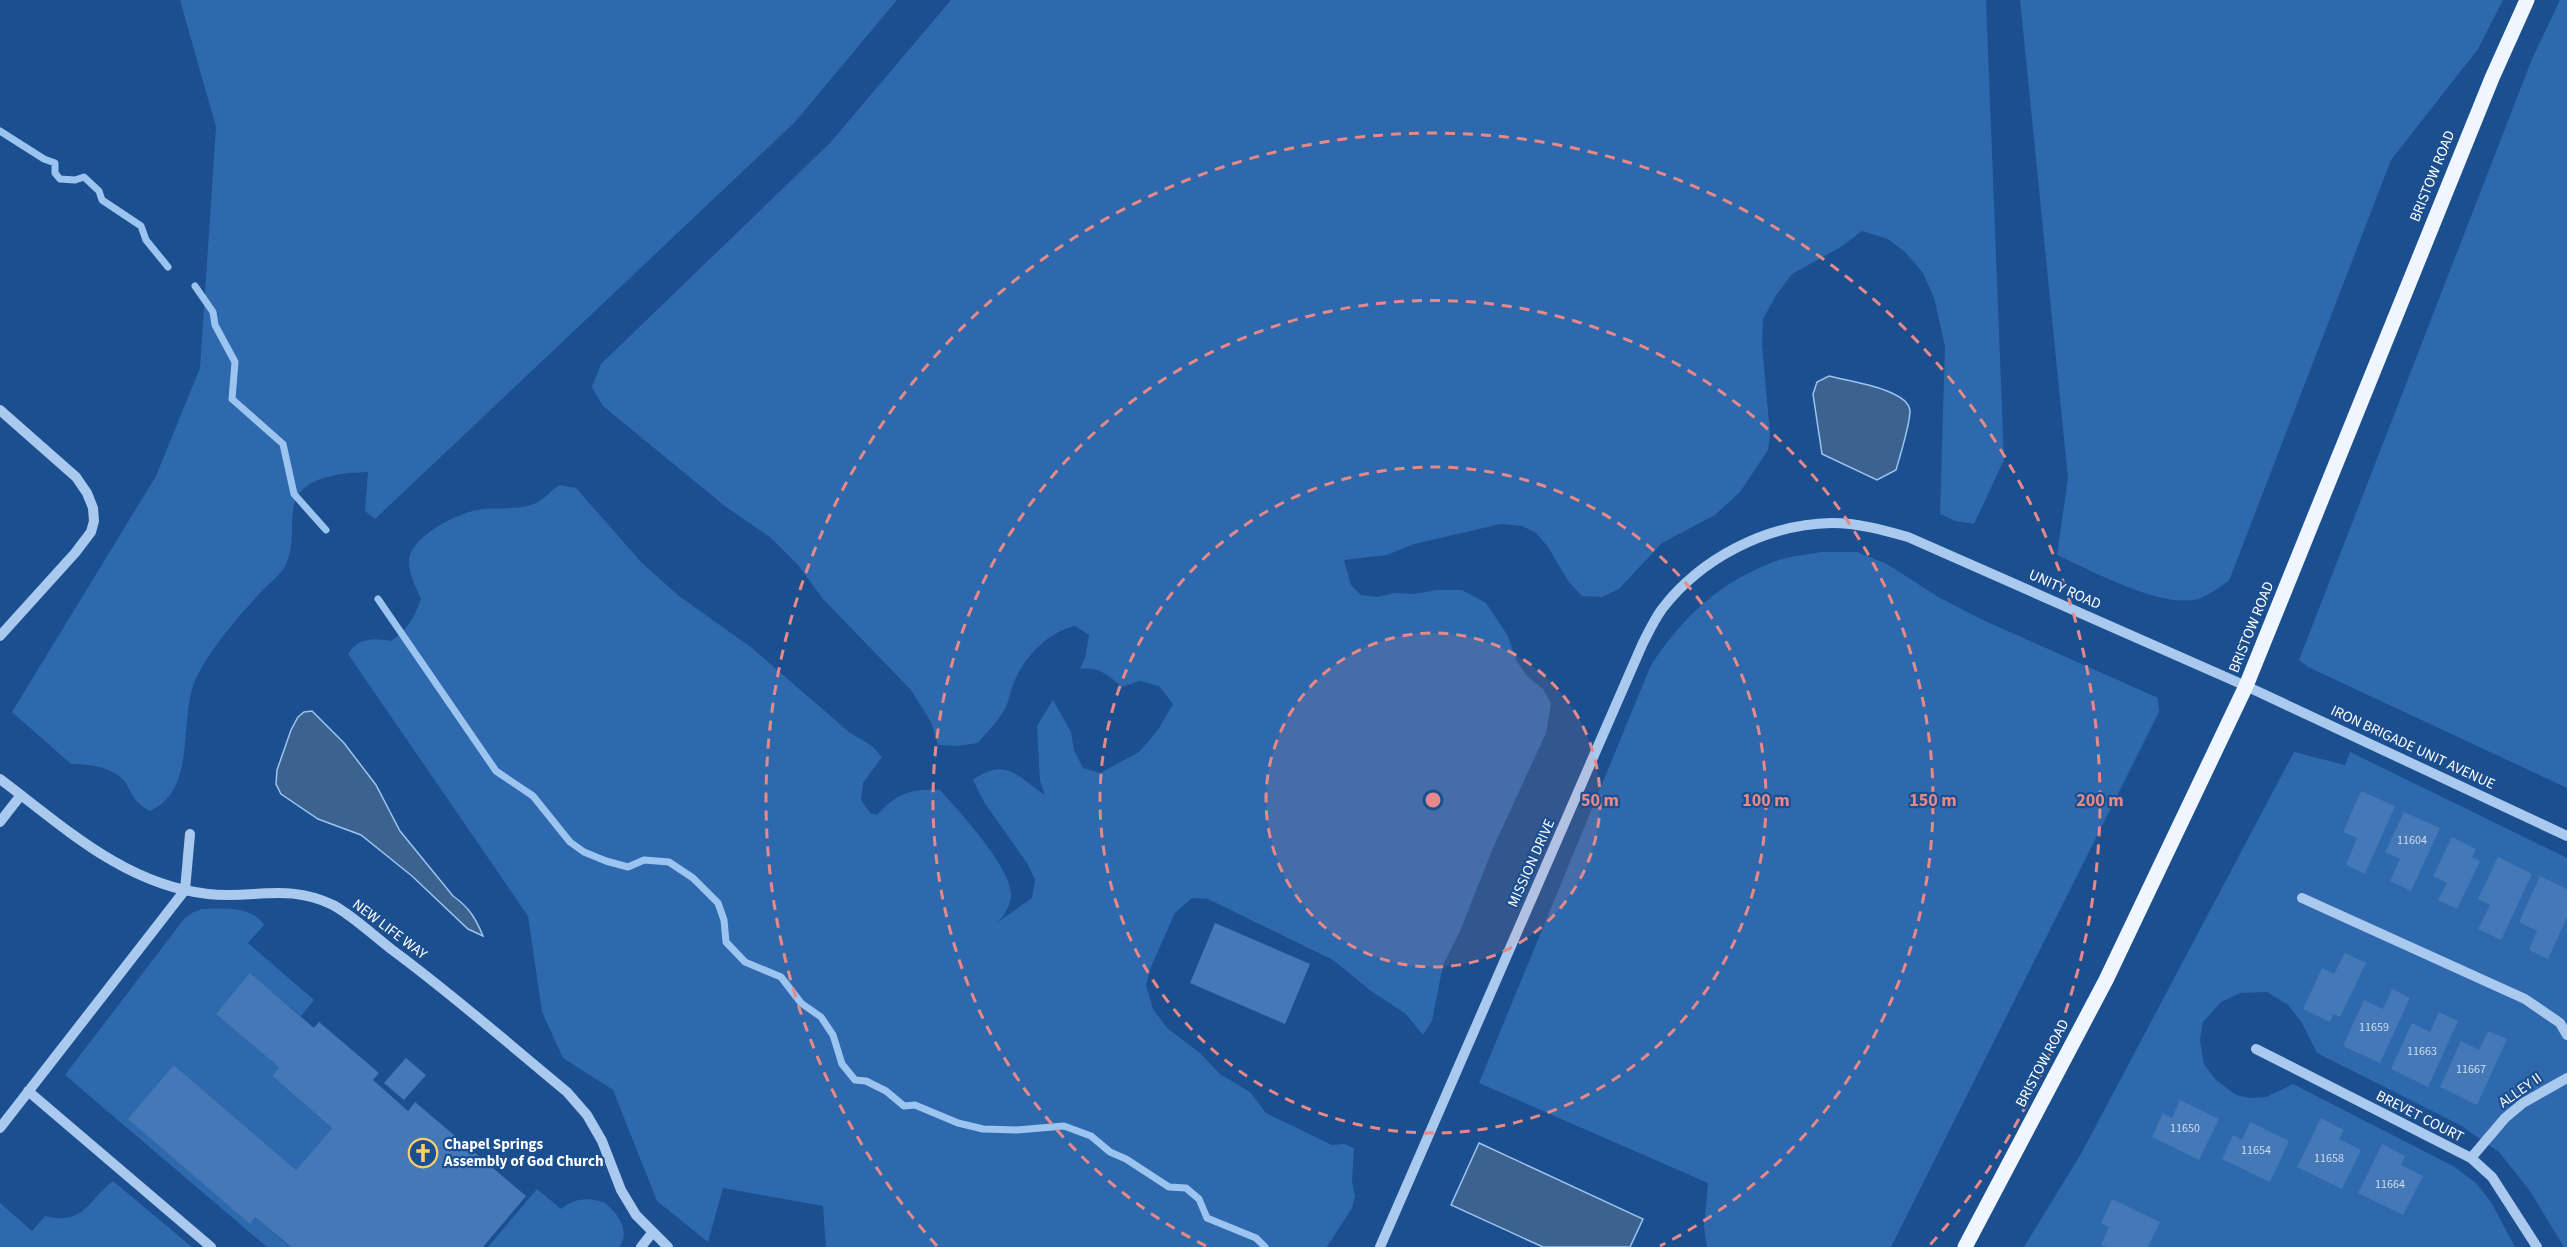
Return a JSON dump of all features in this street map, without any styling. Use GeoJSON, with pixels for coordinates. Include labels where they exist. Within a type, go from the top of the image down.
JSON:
{"type":"FeatureCollection","features":[{"type":"Feature","properties":{"kind":"main road","name":"BRISTOW ROAD"},"geometry":{"type":"LineString","coordinates":[[1965,1247],[2106,980],[2246,686],[2492,78],[2527,0]]}},
{"type":"Feature","properties":{"kind":"street"},"geometry":{"type":"LineString","coordinates":[[0,410],[76,477],[87,493],[93,508],[94,521],[91,532],[75,553],[0,636]]}},
{"type":"Feature","properties":{"kind":"street","name":"MISSION DRIVE"},"geometry":{"type":"LineString","coordinates":[[1380,1247],[1642,645],[1660,610],[1684,584],[1721,555],[1760,537],[1796,526],[1832,523],[1870,526]]}},
{"type":"Feature","properties":{"kind":"street","name":"UNITY ROAD"},"geometry":{"type":"LineString","coordinates":[[1870,526],[1908,537],[2246,686]]}},
{"type":"Feature","properties":{"kind":"street","name":"IRON BRIGADE UNIT AVENUE"},"geometry":{"type":"LineString","coordinates":[[2246,686],[2567,836]]}},
{"type":"Feature","properties":{"kind":"street","name":"NEW LIFE WAY"},"geometry":{"type":"LineString","coordinates":[[0,779],[113,863],[159,883],[208,894],[244,895],[280,891],[308,896],[334,906],[418,970],[567,1092],[587,1115],[602,1141],[621,1190],[636,1215],[668,1247]]}},
{"type":"Feature","properties":{"kind":"street"},"geometry":{"type":"LineString","coordinates":[[0,822],[21,795]]}},
{"type":"Feature","properties":{"kind":"street"},"geometry":{"type":"LineString","coordinates":[[0,1128],[185,890],[189,834]]}},
{"type":"Feature","properties":{"kind":"street"},"geometry":{"type":"LineString","coordinates":[[2302,897],[2525,999],[2560,1023],[2567,1035]]}},
{"type":"Feature","properties":{"kind":"street","name":"BREVET COURT"},"geometry":{"type":"LineString","coordinates":[[2256,1049],[2471,1158],[2492,1177],[2537,1247]]}},
{"type":"Feature","properties":{"kind":"street","name":"ALLEY II"},"geometry":{"type":"LineString","coordinates":[[2471,1158],[2505,1118],[2523,1102],[2567,1078]]}},
{"type":"Feature","properties":{"kind":"street"},"geometry":{"type":"LineString","coordinates":[[28,1090],[211,1247]]}},
{"type":"Feature","properties":{"kind":"street"},"geometry":{"type":"LineString","coordinates":[[641,1247],[652,1233]]}},
{"type":"Feature","properties":{"kind":"shaded area"},"geometry":{"type":"Polygon","coordinates":[[[180,0],[897,0],[795,122],[375,519],[365,511],[368,472],[336,475],[305,487],[298,495],[294,505],[289,557],[284,568],[234,622],[198,674],[188,709],[184,749],[176,786],[166,800],[150,811],[138,802],[118,775],[102,768],[71,764],[12,712],[156,476],[200,368],[216,127],[180,0]]]}},
{"type":"Feature","properties":{"kind":"shaded area"},"geometry":{"type":"Polygon","coordinates":[[[951,0],[1986,0],[2004,460],[1974,524],[1956,521],[1940,514],[1945,346],[1934,298],[1923,273],[1906,253],[1888,239],[1862,231],[1841,247],[1792,274],[1775,297],[1763,319],[1762,344],[1770,434],[1768,450],[1740,492],[1715,515],[1662,543],[1619,589],[1602,597],[1582,596],[1568,581],[1548,547],[1536,533],[1522,526],[1501,524],[1414,544],[1387,555],[1344,560],[1351,585],[1361,595],[1377,597],[1395,593],[1414,594],[1436,590],[1462,590],[1486,603],[1508,636],[1516,660],[1527,676],[1543,689],[1551,703],[1546,733],[1443,965],[1432,1021],[1423,1035],[1406,1014],[1371,991],[1333,960],[1208,899],[1192,898],[1175,913],[1150,969],[1146,985],[1153,1009],[1167,1028],[1200,1053],[1220,1074],[1250,1092],[1266,1113],[1332,1145],[1344,1144],[1354,1148],[1352,1181],[1355,1196],[1352,1208],[1327,1247],[826,1247],[823,1206],[723,1188],[708,1242],[657,1201],[613,1090],[563,1058],[542,1012],[528,916],[348,654],[357,644],[367,640],[391,641],[410,623],[421,599],[411,575],[409,559],[412,550],[428,533],[463,514],[483,509],[524,507],[538,502],[559,485],[576,488],[642,563],[679,596],[752,648],[849,732],[872,746],[882,757],[863,783],[861,800],[870,813],[877,815],[891,802],[905,794],[920,790],[940,790],[984,841],[1010,886],[1009,905],[998,922],[1032,898],[1035,880],[1027,863],[984,802],[973,780],[984,773],[1003,769],[1019,776],[1045,795],[1040,781],[1037,726],[1053,700],[1071,732],[1074,750],[1083,768],[1100,773],[1139,752],[1158,730],[1173,704],[1159,686],[1139,681],[1122,687],[1098,670],[1080,669],[1085,658],[1089,635],[1075,626],[1055,634],[1031,655],[1014,682],[1005,709],[978,743],[957,746],[938,745],[931,722],[911,690],[823,599],[798,565],[770,537],[726,507],[603,406],[592,387],[601,364],[830,143],[951,0]]]}},
{"type":"Feature","properties":{"kind":"shaded area"},"geometry":{"type":"Polygon","coordinates":[[[2020,0],[2503,0],[2478,49],[2391,160],[2229,581],[2201,598],[2186,601],[2149,594],[2109,579],[2057,555],[2068,478],[2020,0]]]}},
{"type":"Feature","properties":{"kind":"shaded area"},"geometry":{"type":"Polygon","coordinates":[[[2560,0],[2567,0],[2567,788],[2308,667],[2299,660],[2532,59],[2560,0]]]}},
{"type":"Feature","properties":{"kind":"shaded area"},"geometry":{"type":"Polygon","coordinates":[[[1829,376],[1876,387],[1907,403],[1910,417],[1896,470],[1877,480],[1822,454],[1813,394],[1817,382],[1829,376]]]}},
{"type":"Feature","properties":{"kind":"shaded area"},"geometry":{"type":"Polygon","coordinates":[[[1821,552],[1857,552],[1887,564],[1940,598],[1983,620],[2158,698],[2159,712],[1891,1247],[1707,1247],[1704,1227],[1708,1183],[1479,1083],[1651,665],[1676,631],[1720,590],[1756,569],[1776,561],[1821,552]]]}},
{"type":"Feature","properties":{"kind":"shaded area"},"geometry":{"type":"Polygon","coordinates":[[[312,711],[344,743],[376,785],[400,831],[453,896],[468,909],[483,936],[468,929],[412,876],[361,835],[318,819],[281,794],[276,784],[277,770],[291,730],[298,717],[304,712],[312,711]]]}},
{"type":"Feature","properties":{"kind":"shaded area"},"geometry":{"type":"Polygon","coordinates":[[[2294,752],[2345,765],[2350,752],[2567,858],[2567,1247],[2564,1247],[2530,1191],[2499,1152],[2460,1125],[2317,1053],[2302,1023],[2288,1005],[2267,992],[2241,993],[2221,1002],[2203,1022],[2200,1040],[2204,1064],[2215,1079],[2236,1095],[2250,1098],[2266,1097],[2293,1084],[2453,1166],[2476,1183],[2491,1202],[2515,1247],[2024,1247],[2082,1152],[2294,752]]]}},
{"type":"Feature","properties":{"kind":"shaded area"},"geometry":{"type":"Polygon","coordinates":[[[202,909],[245,911],[259,919],[264,925],[248,943],[314,1000],[301,1016],[250,974],[279,1067],[272,1076],[332,1128],[296,1170],[174,1065],[250,1223],[255,1217],[290,1247],[267,1247],[65,1075],[184,919],[202,909]]]}},
{"type":"Feature","properties":{"kind":"shaded area"},"geometry":{"type":"Polygon","coordinates":[[[1479,1143],[1643,1219],[1630,1247],[1543,1247],[1451,1205],[1479,1143]]]}},
{"type":"Feature","properties":{"kind":"shaded area"},"geometry":{"type":"Polygon","coordinates":[[[113,1181],[192,1247],[0,1247],[0,1203],[32,1231],[45,1216],[68,1218],[77,1215],[113,1181]]]}},
{"type":"Feature","properties":{"kind":"shaded area"},"geometry":{"type":"Polygon","coordinates":[[[537,1189],[561,1209],[582,1200],[605,1203],[618,1217],[623,1229],[624,1235],[619,1247],[488,1247],[537,1189]]]}},
{"type":"Feature","properties":{"kind":"building"},"geometry":{"type":"Polygon","coordinates":[[[2361,791],[2395,806],[2365,874],[2346,865],[2357,838],[2343,832],[2361,791]]]}},
{"type":"Feature","properties":{"kind":"building"},"geometry":{"type":"Polygon","coordinates":[[[2404,812],[2440,828],[2411,891],[2390,881],[2400,859],[2385,852],[2404,812]]]}},
{"type":"Feature","properties":{"kind":"building"},"geometry":{"type":"Polygon","coordinates":[[[2452,837],[2476,849],[2472,857],[2480,861],[2457,909],[2438,900],[2447,883],[2433,876],[2452,837]]]}},
{"type":"Feature","properties":{"kind":"building"},"geometry":{"type":"Polygon","coordinates":[[[2498,857],[2532,874],[2501,940],[2478,929],[2490,905],[2478,899],[2498,857]]]}},
{"type":"Feature","properties":{"kind":"building"},"geometry":{"type":"Polygon","coordinates":[[[2540,876],[2567,889],[2567,917],[2548,959],[2529,950],[2537,931],[2519,922],[2540,876]]]}},
{"type":"Feature","properties":{"kind":"building"},"geometry":{"type":"Polygon","coordinates":[[[1215,923],[1310,964],[1285,1024],[1190,983],[1215,923]]]}},
{"type":"Feature","properties":{"kind":"building"},"geometry":{"type":"Polygon","coordinates":[[[2345,953],[2366,963],[2340,1017],[2333,1014],[2330,1022],[2303,1009],[2322,968],[2334,974],[2345,953]]]}},
{"type":"Feature","properties":{"kind":"building"},"geometry":{"type":"Polygon","coordinates":[[[250,973],[314,1028],[319,1022],[379,1073],[373,1080],[408,1111],[415,1102],[526,1196],[483,1247],[291,1247],[255,1217],[250,1224],[128,1119],[174,1065],[296,1170],[332,1128],[272,1076],[279,1067],[216,1014],[250,973]]]}},
{"type":"Feature","properties":{"kind":"building"},"geometry":{"type":"Polygon","coordinates":[[[2392,989],[2410,998],[2380,1063],[2343,1046],[2364,1000],[2383,1009],[2392,989]]]}},
{"type":"Feature","properties":{"kind":"building"},"geometry":{"type":"Polygon","coordinates":[[[2439,1012],[2458,1021],[2428,1087],[2391,1069],[2412,1023],[2430,1032],[2439,1012]]]}},
{"type":"Feature","properties":{"kind":"building"},"geometry":{"type":"Polygon","coordinates":[[[2488,1031],[2507,1039],[2477,1105],[2440,1087],[2461,1041],[2479,1050],[2488,1031]]]}},
{"type":"Feature","properties":{"kind":"building"},"geometry":{"type":"Polygon","coordinates":[[[406,1058],[426,1075],[404,1100],[384,1083],[406,1058]]]}},
{"type":"Feature","properties":{"kind":"building"},"geometry":{"type":"Polygon","coordinates":[[[2180,1100],[2219,1119],[2199,1160],[2152,1137],[2163,1113],[2172,1118],[2180,1100]]]}},
{"type":"Feature","properties":{"kind":"building"},"geometry":{"type":"Polygon","coordinates":[[[2321,1118],[2344,1130],[2339,1139],[2361,1150],[2342,1189],[2297,1167],[2321,1118]]]}},
{"type":"Feature","properties":{"kind":"building"},"geometry":{"type":"Polygon","coordinates":[[[2250,1122],[2289,1141],[2270,1182],[2222,1159],[2233,1135],[2242,1140],[2250,1122]]]}},
{"type":"Feature","properties":{"kind":"building"},"geometry":{"type":"Polygon","coordinates":[[[2382,1144],[2405,1156],[2401,1165],[2423,1176],[2403,1215],[2358,1193],[2382,1144]]]}},
{"type":"Feature","properties":{"kind":"building"},"geometry":{"type":"Polygon","coordinates":[[[2112,1199],[2160,1222],[2148,1247],[2101,1245],[2109,1227],[2101,1223],[2112,1199]]]}},
{"type":"Feature","properties":{"kind":"waterway"},"geometry":{"type":"LineString","coordinates":[[0,131],[44,159],[55,163],[55,173],[60,179],[75,180],[84,177],[99,191],[102,200],[141,226],[146,240],[168,267]]}},
{"type":"Feature","properties":{"kind":"waterway"},"geometry":{"type":"LineString","coordinates":[[195,286],[213,312],[215,325],[235,362],[232,399],[283,444],[294,494],[326,530]]}},
{"type":"Feature","properties":{"kind":"waterway"},"geometry":{"type":"LineString","coordinates":[[378,599],[496,771],[533,796],[570,842],[584,852],[628,867],[644,860],[669,862],[693,878],[718,903],[724,920],[726,942],[745,962],[781,977],[801,1003],[821,1017],[833,1035],[842,1064],[855,1080],[866,1081],[886,1091],[904,1106],[915,1105],[958,1123],[983,1129],[1017,1130],[1064,1126],[1091,1136],[1110,1152],[1126,1159],[1169,1187],[1186,1188],[1199,1199],[1207,1218],[1256,1238],[1265,1247]]}},
{"type":"Feature","properties":{"kind":"place","name":"Chapel Springs Assembly of God Church"},"geometry":{"type":"Point","coordinates":[423,1153]}}]}
